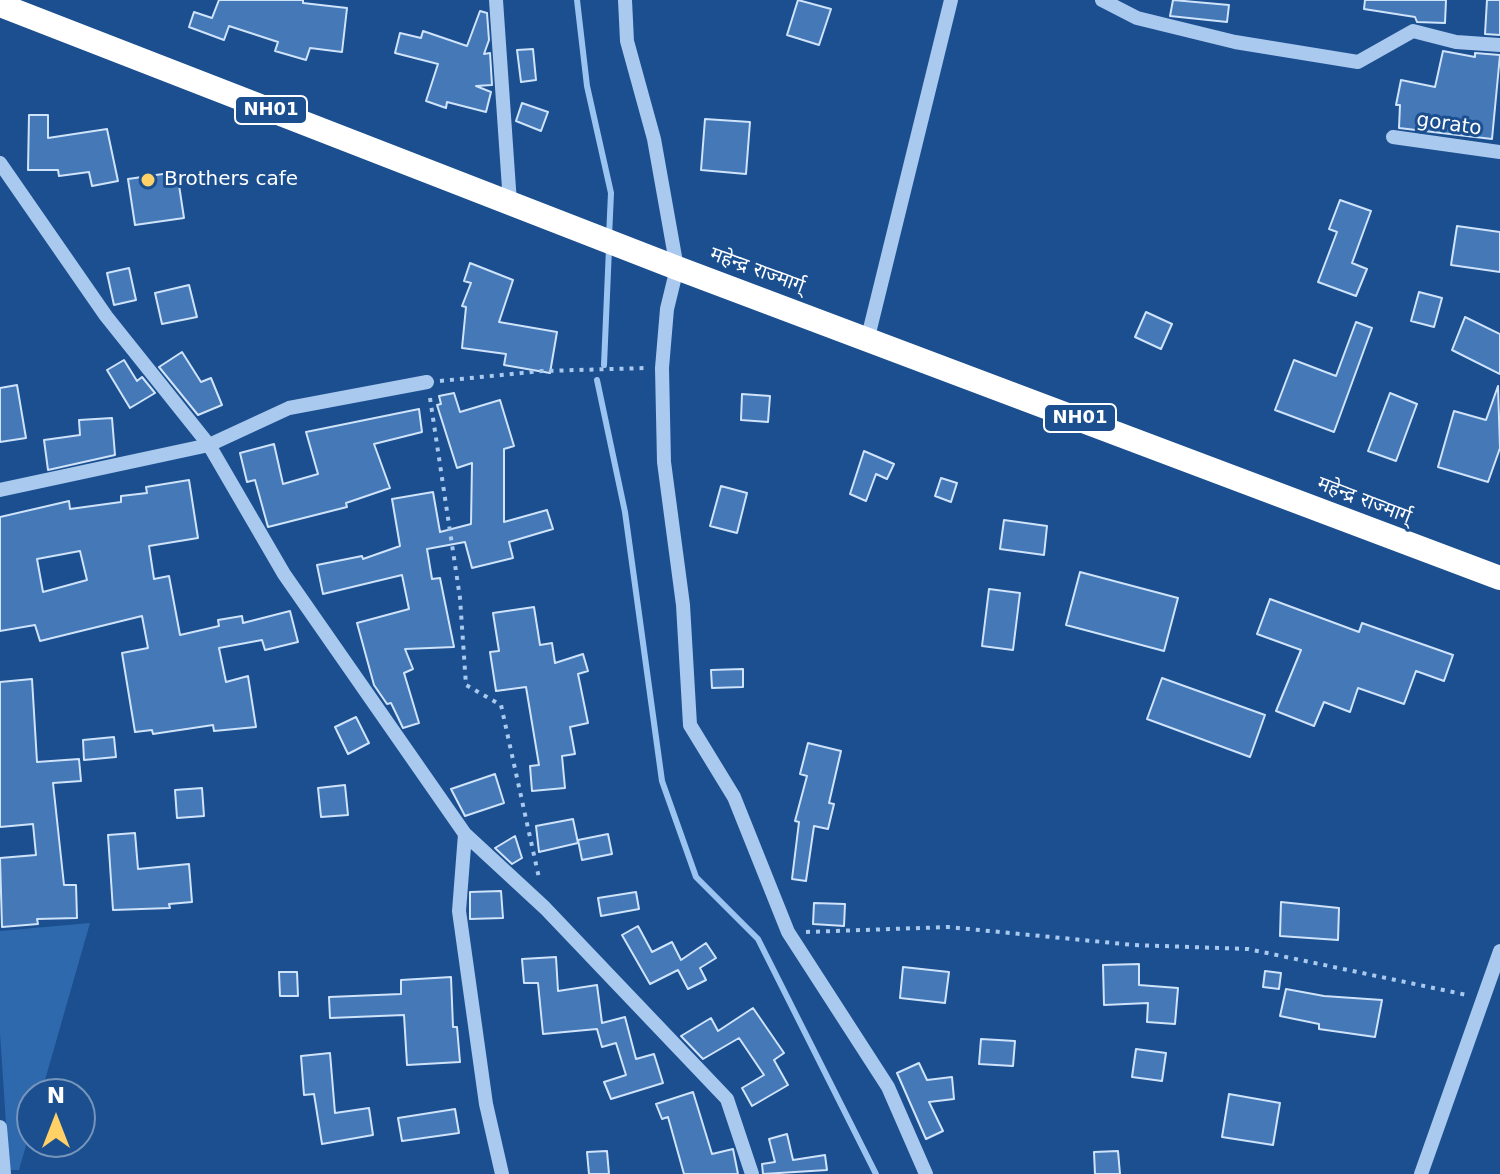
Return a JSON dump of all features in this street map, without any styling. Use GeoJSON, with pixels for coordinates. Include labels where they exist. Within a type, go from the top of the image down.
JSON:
{"type":"FeatureCollection","features":[{"type":"Feature","properties":{"kind":"highway","name":"महेन्द्र राज्मार्ग्"},"geometry":{"type":"LineString","coordinates":[[0,5],[668,264],[1500,578]]}},
{"type":"Feature","properties":{"kind":"street"},"geometry":{"type":"LineString","coordinates":[[496,0],[510,203]]}},
{"type":"Feature","properties":{"kind":"street"},"geometry":{"type":"LineString","coordinates":[[625,0],[627,41],[654,139],[668,264],[662,368],[664,462],[683,605],[690,725],[734,797],[788,932],[888,1087],[926,1174]]}},
{"type":"Feature","properties":{"kind":"street"},"geometry":{"type":"LineString","coordinates":[[868,337],[951,0]]}},
{"type":"Feature","properties":{"kind":"street"},"geometry":{"type":"LineString","coordinates":[[1102,0],[1137,18],[1235,42],[1358,62],[1413,31],[1456,42],[1500,45]]}},
{"type":"Feature","properties":{"kind":"street","name":"gorato"},"geometry":{"type":"LineString","coordinates":[[1393,137],[1500,152]]}},
{"type":"Feature","properties":{"kind":"street"},"geometry":{"type":"LineString","coordinates":[[0,163],[106,316],[209,445],[284,574],[465,834],[545,908],[727,1099],[752,1174]]}},
{"type":"Feature","properties":{"kind":"street"},"geometry":{"type":"LineString","coordinates":[[0,490],[209,445],[289,408],[427,382]]}},
{"type":"Feature","properties":{"kind":"street"},"geometry":{"type":"LineString","coordinates":[[465,834],[459,911],[486,1104],[502,1174]]}},
{"type":"Feature","properties":{"kind":"street"},"geometry":{"type":"LineString","coordinates":[[1421,1174],[1500,951]]}},
{"type":"Feature","properties":{"kind":"street"},"geometry":{"type":"LineString","coordinates":[[0,1127],[4,1174]]}},
{"type":"Feature","properties":{"kind":"path"},"geometry":{"type":"LineString","coordinates":[[545,908],[501,705],[466,685],[460,598],[427,382],[542,371],[662,368]]}},
{"type":"Feature","properties":{"kind":"path"},"geometry":{"type":"LineString","coordinates":[[788,932],[948,927],[1134,945],[1248,949],[1485,999]]}},
{"type":"Feature","properties":{"kind":"shaded area"},"geometry":{"type":"Polygon","coordinates":[[[90,923],[46,1078],[16,1078],[16,1158],[22,1158],[19,1170],[9,1170],[0,1033],[0,931],[90,923]]]}},
{"type":"Feature","properties":{"kind":"building"},"geometry":{"type":"Polygon","coordinates":[[[219,0],[303,0],[303,3],[347,8],[342,52],[310,48],[306,60],[275,51],[278,42],[229,26],[224,40],[189,27],[194,12],[212,18],[219,0]]]}},
{"type":"Feature","properties":{"kind":"building"},"geometry":{"type":"Polygon","coordinates":[[[798,0],[831,9],[819,45],[787,35],[798,0]]]}},
{"type":"Feature","properties":{"kind":"building"},"geometry":{"type":"Polygon","coordinates":[[[1173,0],[1229,5],[1227,22],[1170,16],[1173,0]]]}},
{"type":"Feature","properties":{"kind":"building"},"geometry":{"type":"Polygon","coordinates":[[[1365,0],[1446,0],[1445,23],[1417,22],[1415,17],[1364,9],[1365,0]]]}},
{"type":"Feature","properties":{"kind":"building"},"geometry":{"type":"Polygon","coordinates":[[[1487,0],[1500,0],[1500,35],[1485,34],[1487,0]]]}},
{"type":"Feature","properties":{"kind":"building"},"geometry":{"type":"Polygon","coordinates":[[[480,11],[487,13],[489,40],[484,54],[490,53],[492,85],[476,86],[491,92],[486,112],[447,102],[446,108],[426,101],[438,64],[395,53],[400,33],[421,38],[423,31],[467,46],[480,11]]]}},
{"type":"Feature","properties":{"kind":"building"},"geometry":{"type":"Polygon","coordinates":[[[533,49],[536,80],[521,82],[517,50],[533,49]]]}},
{"type":"Feature","properties":{"kind":"building"},"geometry":{"type":"Polygon","coordinates":[[[1443,51],[1475,57],[1475,53],[1500,55],[1492,139],[1399,128],[1400,105],[1396,105],[1401,80],[1435,87],[1443,51]]]}},
{"type":"Feature","properties":{"kind":"building"},"geometry":{"type":"Polygon","coordinates":[[[522,103],[548,112],[541,131],[516,121],[522,103]]]}},
{"type":"Feature","properties":{"kind":"building"},"geometry":{"type":"Polygon","coordinates":[[[29,115],[48,115],[48,138],[107,129],[118,181],[92,186],[89,172],[59,176],[58,170],[28,170],[29,115]]]}},
{"type":"Feature","properties":{"kind":"building"},"geometry":{"type":"Polygon","coordinates":[[[705,119],[750,122],[746,174],[701,170],[705,119]]]}},
{"type":"Feature","properties":{"kind":"building"},"geometry":{"type":"Polygon","coordinates":[[[177,172],[184,218],[135,225],[128,179],[177,172]]]}},
{"type":"Feature","properties":{"kind":"building"},"geometry":{"type":"Polygon","coordinates":[[[1340,200],[1371,211],[1352,263],[1367,269],[1356,296],[1318,282],[1337,232],[1329,229],[1340,200]]]}},
{"type":"Feature","properties":{"kind":"building"},"geometry":{"type":"Polygon","coordinates":[[[1457,226],[1500,232],[1500,272],[1451,265],[1457,226]]]}},
{"type":"Feature","properties":{"kind":"building"},"geometry":{"type":"Polygon","coordinates":[[[470,263],[513,280],[499,322],[557,332],[550,373],[504,365],[506,354],[462,348],[466,307],[462,306],[471,283],[464,281],[470,263]]]}},
{"type":"Feature","properties":{"kind":"building"},"geometry":{"type":"Polygon","coordinates":[[[129,268],[136,300],[114,305],[107,273],[129,268]]]}},
{"type":"Feature","properties":{"kind":"building"},"geometry":{"type":"Polygon","coordinates":[[[189,285],[197,317],[162,324],[155,293],[189,285]]]}},
{"type":"Feature","properties":{"kind":"building"},"geometry":{"type":"Polygon","coordinates":[[[1419,292],[1442,298],[1434,327],[1411,321],[1419,292]]]}},
{"type":"Feature","properties":{"kind":"building"},"geometry":{"type":"Polygon","coordinates":[[[1146,312],[1172,324],[1161,349],[1135,337],[1146,312]]]}},
{"type":"Feature","properties":{"kind":"building"},"geometry":{"type":"Polygon","coordinates":[[[1465,317],[1500,334],[1500,374],[1452,350],[1465,317]]]}},
{"type":"Feature","properties":{"kind":"building"},"geometry":{"type":"Polygon","coordinates":[[[1356,322],[1372,328],[1334,432],[1275,410],[1294,360],[1336,376],[1356,322]]]}},
{"type":"Feature","properties":{"kind":"building"},"geometry":{"type":"Polygon","coordinates":[[[182,352],[201,382],[211,378],[222,405],[198,415],[159,367],[182,352]]]}},
{"type":"Feature","properties":{"kind":"building"},"geometry":{"type":"Polygon","coordinates":[[[124,360],[137,381],[142,377],[155,393],[130,408],[107,370],[124,360]]]}},
{"type":"Feature","properties":{"kind":"building"},"geometry":{"type":"Polygon","coordinates":[[[17,385],[26,438],[0,442],[0,388],[17,385]]]}},
{"type":"Feature","properties":{"kind":"building"},"geometry":{"type":"Polygon","coordinates":[[[1498,386],[1500,448],[1488,482],[1438,467],[1454,411],[1486,420],[1498,386]]]}},
{"type":"Feature","properties":{"kind":"building"},"geometry":{"type":"Polygon","coordinates":[[[454,393],[460,412],[500,400],[514,446],[504,449],[504,522],[547,510],[553,529],[509,542],[513,558],[472,568],[465,542],[427,549],[432,579],[440,578],[454,647],[405,649],[413,669],[404,673],[419,723],[403,728],[391,703],[387,704],[374,685],[357,623],[409,609],[402,575],[323,594],[317,565],[362,556],[363,559],[400,546],[392,499],[433,492],[440,532],[471,524],[472,463],[457,468],[437,405],[441,404],[439,396],[454,393]]]}},
{"type":"Feature","properties":{"kind":"building"},"geometry":{"type":"Polygon","coordinates":[[[1390,393],[1417,404],[1396,461],[1368,451],[1390,393]]]}},
{"type":"Feature","properties":{"kind":"building"},"geometry":{"type":"Polygon","coordinates":[[[742,394],[770,396],[768,422],[741,420],[742,394]]]}},
{"type":"Feature","properties":{"kind":"building"},"geometry":{"type":"Polygon","coordinates":[[[419,409],[422,432],[374,444],[390,488],[346,503],[347,507],[268,527],[255,480],[247,482],[240,453],[274,444],[283,484],[318,474],[306,432],[419,409]]]}},
{"type":"Feature","properties":{"kind":"building"},"geometry":{"type":"Polygon","coordinates":[[[112,418],[115,455],[48,470],[44,440],[80,435],[79,420],[112,418]]]}},
{"type":"Feature","properties":{"kind":"building"},"geometry":{"type":"Polygon","coordinates":[[[864,451],[894,464],[887,479],[876,474],[866,501],[850,494],[864,451]]]}},
{"type":"Feature","properties":{"kind":"building"},"geometry":{"type":"Polygon","coordinates":[[[941,478],[957,483],[951,502],[935,496],[941,478]]]}},
{"type":"Feature","properties":{"kind":"building"},"geometry":{"type":"Polygon","coordinates":[[[189,480],[198,538],[149,546],[154,579],[169,576],[180,635],[219,626],[218,620],[242,616],[243,623],[290,611],[298,642],[265,650],[262,640],[219,648],[226,682],[248,676],[256,727],[214,731],[213,725],[153,734],[152,730],[135,732],[122,653],[148,648],[142,616],[40,641],[35,625],[0,631],[0,517],[69,501],[70,509],[121,502],[121,496],[147,493],[146,487],[189,480]],[[80,551],[37,559],[43,592],[87,580],[80,551]]]}},
{"type":"Feature","properties":{"kind":"building"},"geometry":{"type":"Polygon","coordinates":[[[721,486],[747,493],[737,533],[710,526],[721,486]]]}},
{"type":"Feature","properties":{"kind":"building"},"geometry":{"type":"Polygon","coordinates":[[[1004,520],[1047,526],[1044,555],[1000,549],[1004,520]]]}},
{"type":"Feature","properties":{"kind":"building"},"geometry":{"type":"Polygon","coordinates":[[[1080,572],[1178,598],[1164,651],[1066,625],[1080,572]]]}},
{"type":"Feature","properties":{"kind":"building"},"geometry":{"type":"Polygon","coordinates":[[[989,589],[1020,593],[1013,650],[982,646],[989,589]]]}},
{"type":"Feature","properties":{"kind":"building"},"geometry":{"type":"Polygon","coordinates":[[[1270,599],[1359,632],[1362,623],[1453,655],[1444,681],[1416,671],[1404,704],[1358,688],[1350,712],[1324,702],[1314,726],[1276,711],[1301,650],[1257,634],[1270,599]]]}},
{"type":"Feature","properties":{"kind":"building"},"geometry":{"type":"Polygon","coordinates":[[[534,607],[540,645],[552,643],[555,663],[583,654],[588,671],[578,674],[588,723],[570,727],[575,754],[562,756],[565,788],[532,791],[530,766],[539,765],[526,687],[496,691],[490,652],[499,651],[493,613],[534,607]]]}},
{"type":"Feature","properties":{"kind":"building"},"geometry":{"type":"Polygon","coordinates":[[[743,669],[743,687],[712,688],[711,670],[743,669]]]}},
{"type":"Feature","properties":{"kind":"building"},"geometry":{"type":"Polygon","coordinates":[[[1162,678],[1265,715],[1250,757],[1147,719],[1162,678]]]}},
{"type":"Feature","properties":{"kind":"building"},"geometry":{"type":"Polygon","coordinates":[[[32,679],[37,762],[79,759],[81,781],[53,783],[64,885],[76,885],[77,918],[37,919],[38,924],[2,927],[0,858],[36,855],[33,824],[0,827],[0,682],[32,679]]]}},
{"type":"Feature","properties":{"kind":"building"},"geometry":{"type":"Polygon","coordinates":[[[356,717],[369,743],[348,754],[335,727],[356,717]]]}},
{"type":"Feature","properties":{"kind":"building"},"geometry":{"type":"Polygon","coordinates":[[[114,737],[116,757],[84,760],[83,740],[114,737]]]}},
{"type":"Feature","properties":{"kind":"building"},"geometry":{"type":"Polygon","coordinates":[[[808,743],[841,751],[829,803],[834,804],[828,829],[814,826],[806,881],[792,879],[799,822],[795,821],[807,776],[800,774],[808,743]]]}},
{"type":"Feature","properties":{"kind":"building"},"geometry":{"type":"Polygon","coordinates":[[[495,774],[504,803],[465,816],[451,789],[495,774]]]}},
{"type":"Feature","properties":{"kind":"building"},"geometry":{"type":"Polygon","coordinates":[[[345,785],[348,815],[321,817],[318,788],[345,785]]]}},
{"type":"Feature","properties":{"kind":"building"},"geometry":{"type":"Polygon","coordinates":[[[202,788],[204,816],[177,818],[175,790],[202,788]]]}},
{"type":"Feature","properties":{"kind":"building"},"geometry":{"type":"Polygon","coordinates":[[[573,819],[578,843],[539,852],[536,826],[573,819]]]}},
{"type":"Feature","properties":{"kind":"building"},"geometry":{"type":"Polygon","coordinates":[[[135,833],[138,869],[189,864],[192,902],[169,904],[170,908],[113,910],[108,835],[135,833]]]}},
{"type":"Feature","properties":{"kind":"building"},"geometry":{"type":"Polygon","coordinates":[[[608,834],[612,854],[582,860],[578,840],[608,834]]]}},
{"type":"Feature","properties":{"kind":"building"},"geometry":{"type":"Polygon","coordinates":[[[515,836],[522,858],[512,864],[495,848],[515,836]]]}},
{"type":"Feature","properties":{"kind":"building"},"geometry":{"type":"Polygon","coordinates":[[[501,891],[503,918],[470,919],[470,892],[501,891]]]}},
{"type":"Feature","properties":{"kind":"building"},"geometry":{"type":"Polygon","coordinates":[[[636,892],[639,909],[601,916],[598,898],[636,892]]]}},
{"type":"Feature","properties":{"kind":"building"},"geometry":{"type":"Polygon","coordinates":[[[1281,902],[1339,908],[1338,940],[1280,936],[1281,902]]]}},
{"type":"Feature","properties":{"kind":"building"},"geometry":{"type":"Polygon","coordinates":[[[814,903],[845,904],[844,926],[813,924],[814,903]]]}},
{"type":"Feature","properties":{"kind":"building"},"geometry":{"type":"Polygon","coordinates":[[[638,926],[652,952],[672,942],[681,960],[706,943],[716,958],[700,968],[706,980],[688,989],[678,970],[650,984],[622,935],[638,926]]]}},
{"type":"Feature","properties":{"kind":"building"},"geometry":{"type":"Polygon","coordinates":[[[556,957],[558,991],[597,985],[602,1023],[625,1017],[636,1059],[654,1054],[663,1083],[611,1099],[604,1082],[626,1075],[616,1043],[602,1047],[597,1029],[543,1034],[538,983],[524,983],[522,959],[556,957]]]}},
{"type":"Feature","properties":{"kind":"building"},"geometry":{"type":"Polygon","coordinates":[[[1139,964],[1139,985],[1178,988],[1175,1024],[1147,1022],[1148,1003],[1104,1005],[1103,965],[1139,964]]]}},
{"type":"Feature","properties":{"kind":"building"},"geometry":{"type":"Polygon","coordinates":[[[903,967],[949,972],[945,1003],[900,998],[903,967]]]}},
{"type":"Feature","properties":{"kind":"building"},"geometry":{"type":"Polygon","coordinates":[[[1265,971],[1281,973],[1279,989],[1263,987],[1265,971]]]}},
{"type":"Feature","properties":{"kind":"building"},"geometry":{"type":"Polygon","coordinates":[[[279,972],[297,972],[298,996],[280,996],[279,972]]]}},
{"type":"Feature","properties":{"kind":"building"},"geometry":{"type":"Polygon","coordinates":[[[451,977],[453,1027],[457,1027],[460,1062],[407,1065],[404,1015],[330,1018],[329,997],[401,994],[401,980],[451,977]]]}},
{"type":"Feature","properties":{"kind":"building"},"geometry":{"type":"Polygon","coordinates":[[[1286,989],[1324,996],[1382,1000],[1375,1037],[1319,1029],[1319,1024],[1280,1016],[1286,989]]]}},
{"type":"Feature","properties":{"kind":"building"},"geometry":{"type":"Polygon","coordinates":[[[753,1008],[784,1053],[774,1060],[788,1085],[752,1106],[742,1088],[764,1075],[739,1038],[703,1059],[681,1036],[711,1018],[718,1031],[753,1008]]]}},
{"type":"Feature","properties":{"kind":"building"},"geometry":{"type":"Polygon","coordinates":[[[981,1039],[1015,1041],[1013,1066],[979,1064],[981,1039]]]}},
{"type":"Feature","properties":{"kind":"building"},"geometry":{"type":"Polygon","coordinates":[[[1136,1049],[1166,1053],[1162,1081],[1132,1077],[1136,1049]]]}},
{"type":"Feature","properties":{"kind":"building"},"geometry":{"type":"Polygon","coordinates":[[[330,1053],[335,1113],[369,1108],[373,1135],[322,1144],[314,1094],[304,1095],[301,1056],[330,1053]]]}},
{"type":"Feature","properties":{"kind":"building"},"geometry":{"type":"Polygon","coordinates":[[[919,1063],[927,1080],[952,1077],[954,1099],[929,1102],[943,1131],[926,1139],[897,1073],[919,1063]]]}},
{"type":"Feature","properties":{"kind":"building"},"geometry":{"type":"Polygon","coordinates":[[[693,1092],[712,1154],[733,1149],[738,1174],[684,1174],[668,1117],[662,1119],[656,1104],[693,1092]]]}},
{"type":"Feature","properties":{"kind":"building"},"geometry":{"type":"Polygon","coordinates":[[[1229,1094],[1280,1103],[1273,1145],[1222,1137],[1229,1094]]]}},
{"type":"Feature","properties":{"kind":"building"},"geometry":{"type":"Polygon","coordinates":[[[455,1109],[459,1133],[402,1141],[398,1118],[455,1109]]]}},
{"type":"Feature","properties":{"kind":"building"},"geometry":{"type":"Polygon","coordinates":[[[787,1134],[793,1160],[825,1155],[827,1170],[763,1174],[762,1164],[775,1162],[769,1139],[787,1134]]]}},
{"type":"Feature","properties":{"kind":"building"},"geometry":{"type":"Polygon","coordinates":[[[607,1151],[609,1174],[589,1174],[587,1152],[607,1151]]]}},
{"type":"Feature","properties":{"kind":"building"},"geometry":{"type":"Polygon","coordinates":[[[1118,1151],[1120,1174],[1095,1174],[1094,1152],[1118,1151]]]}},
{"type":"Feature","properties":{"kind":"waterway"},"geometry":{"type":"LineString","coordinates":[[577,0],[587,86],[611,193],[609,237]]}},
{"type":"Feature","properties":{"kind":"waterway"},"geometry":{"type":"LineString","coordinates":[[604,365],[609,248]]}},
{"type":"Feature","properties":{"kind":"waterway"},"geometry":{"type":"LineString","coordinates":[[597,380],[625,512],[662,781],[696,877],[758,939],[876,1174]]}},
{"type":"Feature","properties":{"kind":"place","name":"Brothers cafe"},"geometry":{"type":"Point","coordinates":[148,180]}}]}
